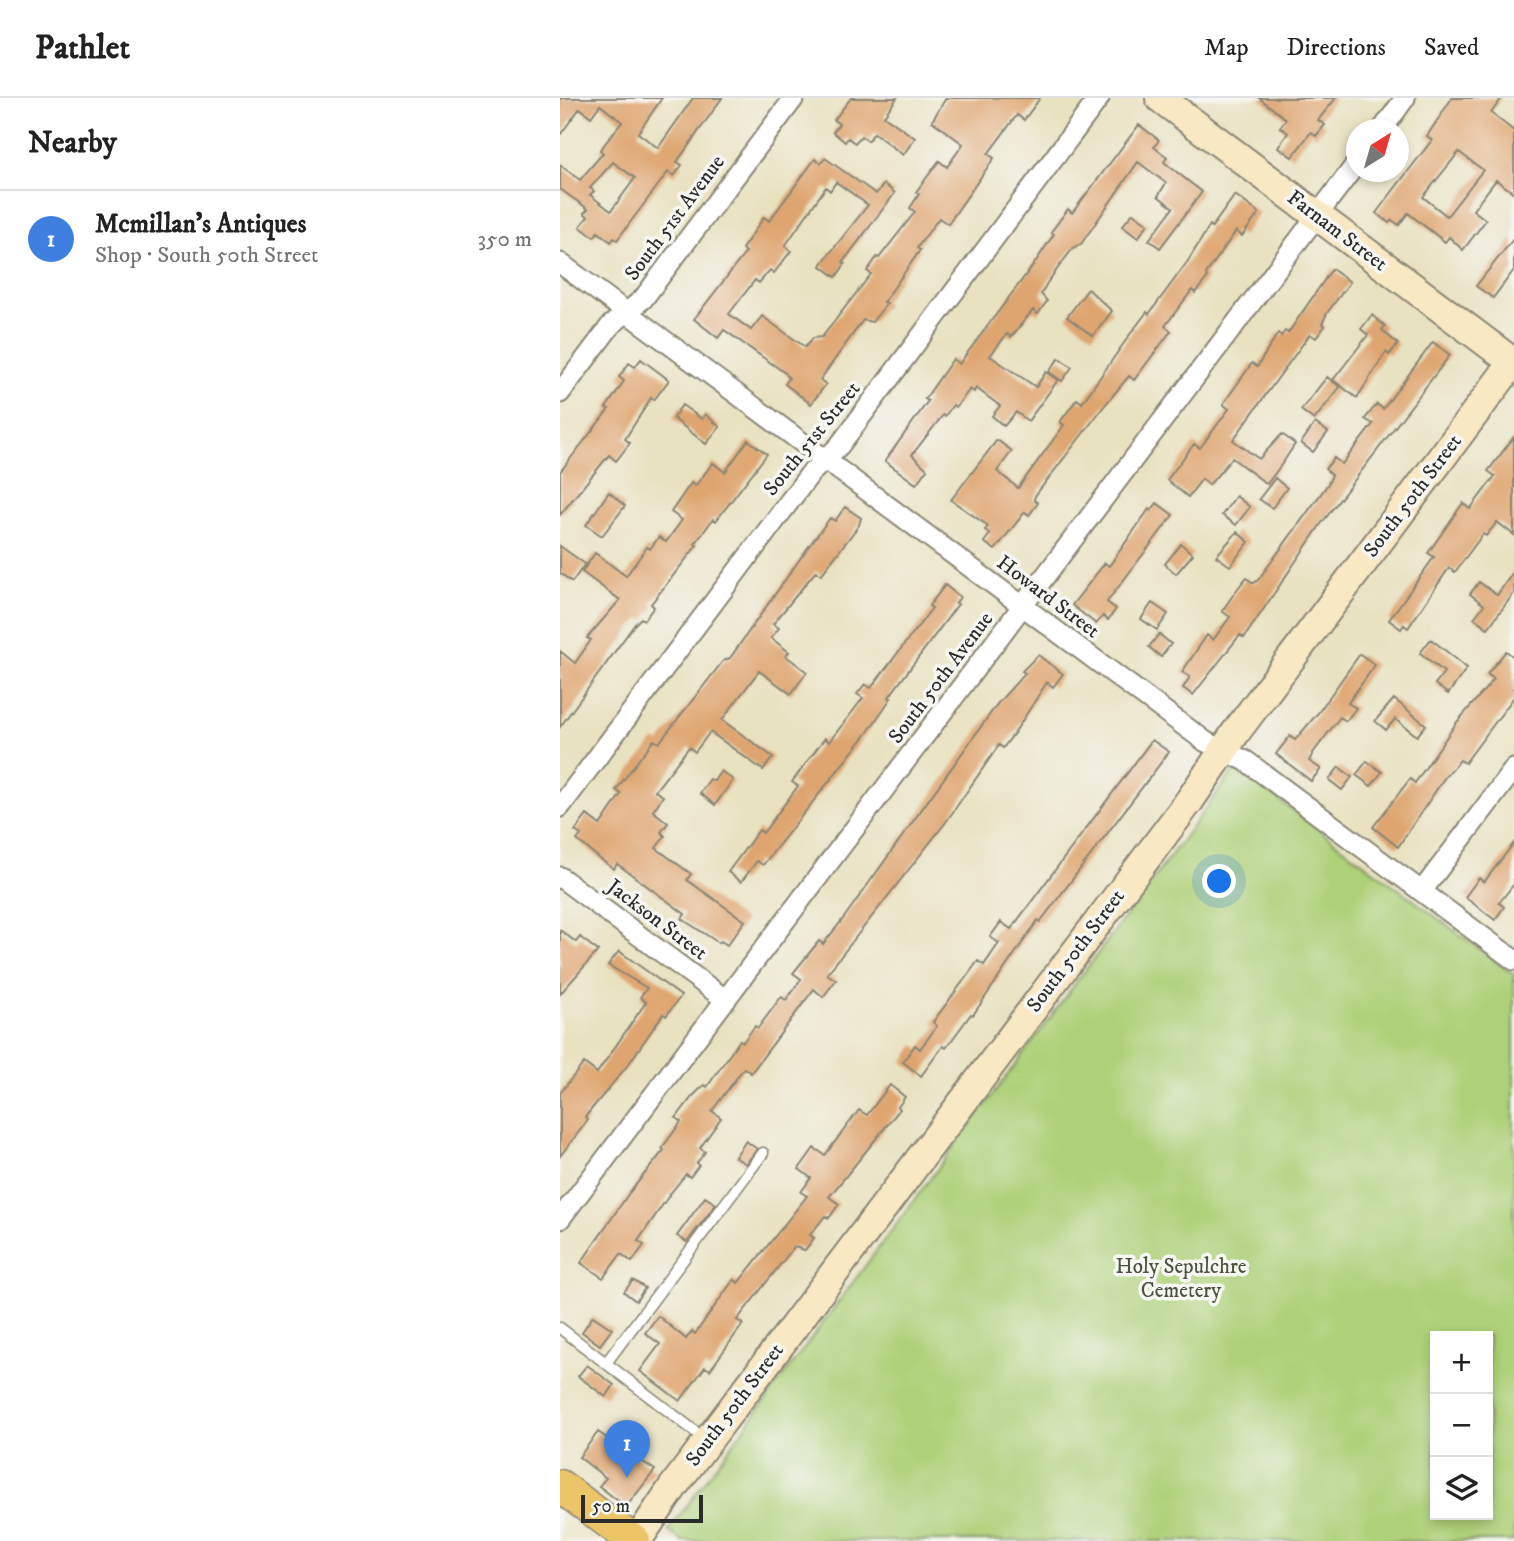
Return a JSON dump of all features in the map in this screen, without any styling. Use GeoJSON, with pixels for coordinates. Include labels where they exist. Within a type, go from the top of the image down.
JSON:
{"type":"FeatureCollection","features":[{"type":"Feature","properties":{"kind":"main road","name":"Farnam Street"},"geometry":{"type":"LineString","coordinates":[[1160,98],[1514,362]]}},
{"type":"Feature","properties":{"kind":"main road","name":"South 50th Street"},"geometry":{"type":"LineString","coordinates":[[635,1541],[1514,362]]}},
{"type":"Feature","properties":{"kind":"main road"},"geometry":{"type":"LineString","coordinates":[[560,1486],[635,1541]]}},
{"type":"Feature","properties":{"kind":"street","name":"South 51st Avenue"},"geometry":{"type":"LineString","coordinates":[[560,393],[611,325],[643,299],[794,98]]}},
{"type":"Feature","properties":{"kind":"street","name":"South 51st Street"},"geometry":{"type":"LineString","coordinates":[[560,807],[810,474],[839,446],[1099,98]]}},
{"type":"Feature","properties":{"kind":"street"},"geometry":{"type":"LineString","coordinates":[[1390,119],[1405,98]]}},
{"type":"Feature","properties":{"kind":"street","name":"South 50th Avenue"},"geometry":{"type":"LineString","coordinates":[[560,1219],[1346,177]]}},
{"type":"Feature","properties":{"kind":"street","name":"Howard Street"},"geometry":{"type":"LineString","coordinates":[[560,263],[1206,742],[1246,761],[1514,960]]}},
{"type":"Feature","properties":{"kind":"street"},"geometry":{"type":"LineString","coordinates":[[1422,891],[1514,769]]}},
{"type":"Feature","properties":{"kind":"street","name":"Jackson Street"},"geometry":{"type":"LineString","coordinates":[[560,877],[726,1000]]}},
{"type":"Feature","properties":{"kind":"lane"},"geometry":{"type":"LineString","coordinates":[[606,1363],[763,1153]]}},
{"type":"Feature","properties":{"kind":"lane"},"geometry":{"type":"LineString","coordinates":[[560,1328],[708,1441]]}},
{"type":"Feature","properties":{"kind":"green space","name":"Holy Sepulchre Cemetery"},"geometry":{"type":"Polygon","coordinates":[[[1236,768],[1514,975],[1514,1541],[682,1541],[668,1531],[1236,768]]]}},
{"type":"Feature","properties":{"kind":"building"},"geometry":{"type":"Polygon","coordinates":[[[560,98],[662,98],[638,133],[658,148],[693,98],[722,98],[677,162],[682,165],[674,176],[668,172],[617,240],[614,238],[611,242],[598,232],[594,237],[580,227],[588,216],[584,213],[588,209],[560,189],[560,165],[580,180],[603,153],[600,150],[622,122],[600,105],[591,117],[580,108],[560,135],[560,98]],[[613,162],[590,188],[594,191],[590,195],[611,211],[635,178],[613,162]]]}},
{"type":"Feature","properties":{"kind":"building"},"geometry":{"type":"Polygon","coordinates":[[[851,98],[897,98],[884,116],[915,138],[903,155],[874,133],[868,141],[861,136],[855,143],[848,138],[845,142],[833,132],[839,124],[834,120],[851,98]]]}},
{"type":"Feature","properties":{"kind":"building"},"geometry":{"type":"Polygon","coordinates":[[[946,98],[1040,98],[1024,120],[1017,115],[988,154],[994,158],[948,224],[939,218],[884,302],[887,303],[872,322],[863,320],[820,380],[826,384],[811,404],[785,384],[789,378],[785,373],[724,330],[718,338],[694,319],[746,252],[742,249],[764,217],[769,221],[815,159],[821,163],[825,158],[876,194],[884,184],[895,193],[843,262],[845,264],[836,277],[821,266],[868,205],[836,182],[830,191],[826,187],[785,246],[791,251],[774,273],[770,270],[759,283],[755,280],[729,314],[751,330],[762,316],[805,347],[813,338],[822,337],[871,274],[867,271],[877,257],[879,258],[915,212],[910,208],[919,194],[916,192],[939,161],[947,167],[963,144],[932,121],[946,98]]]}},
{"type":"Feature","properties":{"kind":"building"},"geometry":{"type":"Polygon","coordinates":[[[1259,98],[1336,98],[1318,120],[1325,125],[1316,136],[1311,132],[1292,157],[1278,147],[1288,133],[1280,127],[1286,119],[1259,98]]]}},
{"type":"Feature","properties":{"kind":"building"},"geometry":{"type":"Polygon","coordinates":[[[1452,98],[1502,98],[1491,113],[1514,131],[1514,193],[1496,180],[1473,210],[1486,220],[1463,250],[1449,237],[1445,242],[1408,213],[1399,225],[1392,220],[1389,223],[1376,213],[1400,182],[1409,182],[1409,170],[1432,140],[1427,136],[1452,98]],[[1459,152],[1423,197],[1447,216],[1483,170],[1459,152]]]}},
{"type":"Feature","properties":{"kind":"building"},"geometry":{"type":"Polygon","coordinates":[[[1139,125],[1159,140],[1154,147],[1167,157],[1164,162],[1202,192],[1160,248],[1149,240],[1173,208],[1158,196],[1166,183],[1138,162],[1081,244],[1073,248],[1047,283],[1041,294],[1047,301],[1038,314],[1033,310],[1011,337],[1007,334],[990,356],[1036,387],[1046,372],[1058,380],[1028,421],[1016,412],[1004,426],[992,416],[1000,406],[976,388],[974,392],[970,389],[956,407],[953,405],[945,416],[943,415],[912,455],[927,469],[916,484],[885,461],[928,401],[925,399],[953,359],[959,364],[1034,264],[1054,234],[1051,232],[1068,209],[1072,213],[1139,125]]]}},
{"type":"Feature","properties":{"kind":"building"},"geometry":{"type":"Polygon","coordinates":[[[1235,195],[1259,213],[1242,236],[1236,231],[1206,274],[1207,278],[1195,293],[1192,290],[1165,326],[1171,331],[1134,380],[1129,376],[1105,405],[1035,496],[1034,500],[1038,503],[1029,515],[1025,512],[995,550],[984,542],[990,534],[985,530],[988,526],[951,500],[997,440],[1012,451],[997,471],[1018,488],[1064,425],[1060,422],[1077,399],[1082,403],[1131,333],[1147,312],[1149,314],[1188,261],[1210,225],[1212,227],[1235,195]]]}},
{"type":"Feature","properties":{"kind":"building"},"geometry":{"type":"Polygon","coordinates":[[[1133,213],[1148,224],[1138,238],[1122,226],[1133,213]]]}},
{"type":"Feature","properties":{"kind":"building"},"geometry":{"type":"Polygon","coordinates":[[[1514,238],[1514,270],[1493,298],[1476,286],[1514,238]]]}},
{"type":"Feature","properties":{"kind":"building"},"geometry":{"type":"Polygon","coordinates":[[[1332,269],[1350,282],[1327,313],[1322,324],[1325,326],[1316,338],[1310,334],[1233,440],[1259,459],[1282,434],[1295,444],[1267,484],[1232,458],[1209,485],[1202,479],[1188,497],[1167,480],[1194,444],[1200,448],[1229,409],[1223,404],[1252,363],[1257,367],[1278,333],[1281,336],[1285,331],[1288,333],[1332,269]]]}},
{"type":"Feature","properties":{"kind":"building"},"geometry":{"type":"Polygon","coordinates":[[[1088,289],[1112,311],[1093,336],[1067,317],[1088,289]]]}},
{"type":"Feature","properties":{"kind":"building"},"geometry":{"type":"Polygon","coordinates":[[[1372,315],[1385,326],[1382,330],[1398,344],[1389,355],[1386,352],[1357,398],[1333,380],[1368,335],[1361,329],[1372,315]]]}},
{"type":"Feature","properties":{"kind":"building"},"geometry":{"type":"Polygon","coordinates":[[[1433,342],[1450,355],[1321,524],[1244,638],[1240,635],[1193,695],[1183,688],[1190,677],[1182,672],[1207,635],[1213,640],[1230,617],[1222,611],[1238,588],[1246,578],[1254,583],[1258,580],[1328,484],[1332,475],[1325,469],[1334,458],[1342,464],[1373,424],[1365,419],[1377,404],[1383,409],[1433,342]]]}},
{"type":"Feature","properties":{"kind":"building"},"geometry":{"type":"Polygon","coordinates":[[[1059,358],[1072,367],[1062,381],[1049,372],[1059,358]]]}},
{"type":"Feature","properties":{"kind":"building"},"geometry":{"type":"Polygon","coordinates":[[[641,359],[669,380],[654,400],[651,398],[625,439],[630,443],[616,461],[609,455],[560,515],[560,472],[609,409],[606,408],[624,381],[619,377],[629,363],[635,367],[641,359]]]}},
{"type":"Feature","properties":{"kind":"building"},"geometry":{"type":"Polygon","coordinates":[[[1327,377],[1340,387],[1314,420],[1301,410],[1327,377]]]}},
{"type":"Feature","properties":{"kind":"building"},"geometry":{"type":"Polygon","coordinates":[[[682,405],[702,419],[705,414],[720,427],[706,444],[673,418],[682,405]]]}},
{"type":"Feature","properties":{"kind":"building"},"geometry":{"type":"Polygon","coordinates":[[[1315,423],[1328,432],[1313,452],[1301,443],[1315,423]]]}},
{"type":"Feature","properties":{"kind":"building"},"geometry":{"type":"Polygon","coordinates":[[[1514,437],[1514,535],[1497,522],[1486,536],[1483,534],[1455,572],[1449,568],[1408,628],[1404,625],[1401,629],[1389,620],[1434,557],[1428,553],[1463,503],[1470,509],[1495,476],[1488,471],[1514,437]]]}},
{"type":"Feature","properties":{"kind":"building"},"geometry":{"type":"Polygon","coordinates":[[[748,440],[767,454],[716,521],[713,519],[695,544],[697,545],[651,604],[654,607],[644,620],[641,618],[635,624],[560,727],[560,651],[575,663],[591,640],[587,638],[620,600],[582,572],[595,553],[626,576],[647,547],[650,549],[659,537],[666,542],[682,520],[671,512],[691,483],[695,486],[713,463],[725,472],[748,440]]]}},
{"type":"Feature","properties":{"kind":"building"},"geometry":{"type":"Polygon","coordinates":[[[1275,478],[1287,488],[1272,508],[1259,499],[1275,478]]]}},
{"type":"Feature","properties":{"kind":"building"},"geometry":{"type":"Polygon","coordinates":[[[609,492],[625,506],[602,536],[586,525],[609,492]]]}},
{"type":"Feature","properties":{"kind":"building"},"geometry":{"type":"Polygon","coordinates":[[[1236,496],[1250,507],[1236,525],[1222,515],[1236,496]]]}},
{"type":"Feature","properties":{"kind":"building"},"geometry":{"type":"Polygon","coordinates":[[[1157,503],[1173,515],[1107,602],[1116,609],[1108,620],[1103,616],[1096,624],[1072,605],[1105,563],[1109,566],[1149,509],[1151,511],[1157,503]]]}},
{"type":"Feature","properties":{"kind":"building"},"geometry":{"type":"Polygon","coordinates":[[[845,507],[861,518],[859,525],[821,575],[816,571],[773,624],[779,628],[771,638],[789,652],[786,656],[807,672],[791,694],[759,671],[722,720],[773,757],[763,770],[710,732],[695,752],[689,747],[655,791],[663,796],[653,811],[668,823],[661,832],[665,836],[656,848],[691,874],[687,880],[745,921],[727,945],[721,941],[719,943],[682,919],[685,914],[620,866],[617,864],[614,869],[599,858],[577,840],[581,835],[575,831],[587,815],[600,825],[621,794],[616,790],[639,759],[654,740],[659,743],[723,661],[730,658],[830,518],[835,521],[845,507]]]}},
{"type":"Feature","properties":{"kind":"building"},"geometry":{"type":"Polygon","coordinates":[[[1237,532],[1249,542],[1230,566],[1216,556],[1237,532]]]}},
{"type":"Feature","properties":{"kind":"building"},"geometry":{"type":"Polygon","coordinates":[[[1181,544],[1193,554],[1176,574],[1165,564],[1181,544]]]}},
{"type":"Feature","properties":{"kind":"building"},"geometry":{"type":"Polygon","coordinates":[[[560,546],[585,564],[572,582],[560,573],[560,546]]]}},
{"type":"Feature","properties":{"kind":"building"},"geometry":{"type":"Polygon","coordinates":[[[1514,571],[1514,593],[1488,628],[1474,618],[1484,605],[1470,594],[1479,582],[1497,595],[1514,571]]]}},
{"type":"Feature","properties":{"kind":"building"},"geometry":{"type":"Polygon","coordinates":[[[945,585],[960,597],[956,603],[958,604],[889,697],[891,698],[868,732],[763,865],[757,861],[741,882],[728,872],[759,830],[763,833],[798,786],[792,782],[825,738],[829,742],[863,698],[857,694],[865,684],[871,688],[932,608],[929,606],[945,585]]]}},
{"type":"Feature","properties":{"kind":"building"},"geometry":{"type":"Polygon","coordinates":[[[1152,603],[1168,614],[1157,630],[1141,619],[1152,603]]]}},
{"type":"Feature","properties":{"kind":"building"},"geometry":{"type":"Polygon","coordinates":[[[1159,634],[1171,644],[1161,657],[1149,647],[1159,634]]]}},
{"type":"Feature","properties":{"kind":"building"},"geometry":{"type":"Polygon","coordinates":[[[1431,639],[1467,668],[1448,694],[1435,684],[1444,672],[1420,653],[1431,639]]]}},
{"type":"Feature","properties":{"kind":"building"},"geometry":{"type":"Polygon","coordinates":[[[1506,651],[1514,657],[1514,697],[1465,763],[1460,760],[1445,777],[1398,847],[1373,827],[1410,779],[1415,783],[1457,722],[1494,679],[1487,674],[1506,651]]]}},
{"type":"Feature","properties":{"kind":"building"},"geometry":{"type":"Polygon","coordinates":[[[1360,654],[1375,665],[1348,703],[1356,708],[1346,721],[1340,717],[1313,753],[1309,761],[1321,769],[1311,781],[1276,754],[1290,736],[1295,740],[1318,713],[1360,654]]]}},
{"type":"Feature","properties":{"kind":"building"},"geometry":{"type":"Polygon","coordinates":[[[1038,655],[1063,674],[1053,687],[1047,682],[1003,748],[999,745],[946,822],[827,974],[836,980],[823,997],[814,989],[751,1073],[744,1068],[712,1111],[721,1118],[700,1148],[705,1152],[697,1163],[699,1165],[690,1177],[686,1174],[670,1194],[638,1241],[644,1245],[632,1262],[621,1254],[603,1278],[581,1263],[629,1193],[664,1150],[662,1148],[681,1122],[676,1118],[704,1085],[707,1087],[740,1040],[743,1042],[755,1026],[758,1028],[781,997],[786,1000],[801,979],[793,973],[819,941],[823,944],[843,919],[998,703],[1038,655]]]}},
{"type":"Feature","properties":{"kind":"building"},"geometry":{"type":"Polygon","coordinates":[[[1394,699],[1426,725],[1417,736],[1395,719],[1386,730],[1375,721],[1394,699]]]}},
{"type":"Feature","properties":{"kind":"building"},"geometry":{"type":"Polygon","coordinates":[[[1152,740],[1169,752],[1040,922],[1038,920],[973,1015],[971,1014],[946,1048],[943,1046],[921,1076],[903,1062],[915,1045],[920,1049],[937,1026],[933,1022],[978,961],[984,965],[999,943],[990,937],[1001,922],[1011,929],[1152,740]]]}},
{"type":"Feature","properties":{"kind":"building"},"geometry":{"type":"Polygon","coordinates":[[[1367,761],[1382,772],[1371,786],[1356,775],[1367,761]]]}},
{"type":"Feature","properties":{"kind":"building"},"geometry":{"type":"Polygon","coordinates":[[[1339,767],[1352,777],[1342,790],[1329,780],[1339,767]]]}},
{"type":"Feature","properties":{"kind":"building"},"geometry":{"type":"Polygon","coordinates":[[[721,771],[733,780],[715,805],[700,793],[710,779],[714,781],[721,771]]]}},
{"type":"Feature","properties":{"kind":"building"},"geometry":{"type":"Polygon","coordinates":[[[1514,843],[1514,884],[1499,903],[1504,907],[1495,920],[1465,897],[1479,878],[1484,882],[1514,843]]]}},
{"type":"Feature","properties":{"kind":"building"},"geometry":{"type":"Polygon","coordinates":[[[560,930],[576,942],[580,937],[598,951],[560,994],[560,930]]]}},
{"type":"Feature","properties":{"kind":"building"},"geometry":{"type":"Polygon","coordinates":[[[619,951],[681,996],[666,1016],[663,1014],[628,1065],[585,1117],[588,1120],[560,1156],[560,1093],[584,1063],[597,1073],[646,1002],[640,997],[647,988],[608,965],[619,951]]]}},
{"type":"Feature","properties":{"kind":"building"},"geometry":{"type":"Polygon","coordinates":[[[890,1085],[905,1097],[898,1107],[900,1109],[829,1197],[839,1204],[829,1218],[825,1216],[810,1235],[814,1238],[805,1250],[794,1247],[737,1320],[743,1324],[710,1370],[705,1367],[680,1401],[640,1371],[660,1344],[645,1333],[658,1316],[686,1339],[692,1331],[695,1334],[734,1279],[738,1283],[807,1196],[801,1192],[811,1178],[799,1169],[814,1148],[825,1155],[859,1110],[867,1115],[890,1085]]]}},
{"type":"Feature","properties":{"kind":"building"},"geometry":{"type":"Polygon","coordinates":[[[746,1141],[757,1149],[746,1164],[735,1157],[746,1141]]]}},
{"type":"Feature","properties":{"kind":"building"},"geometry":{"type":"Polygon","coordinates":[[[705,1197],[716,1204],[687,1242],[677,1236],[705,1197]]]}},
{"type":"Feature","properties":{"kind":"building"},"geometry":{"type":"Polygon","coordinates":[[[633,1280],[645,1288],[636,1301],[624,1292],[633,1280]]]}},
{"type":"Feature","properties":{"kind":"building"},"geometry":{"type":"Polygon","coordinates":[[[593,1316],[612,1329],[600,1345],[582,1332],[593,1316]]]}},
{"type":"Feature","properties":{"kind":"building"},"geometry":{"type":"Polygon","coordinates":[[[587,1365],[614,1385],[606,1397],[578,1376],[587,1365]]]}},
{"type":"Feature","properties":{"kind":"building"},"geometry":{"type":"Polygon","coordinates":[[[598,1432],[655,1470],[626,1507],[599,1486],[606,1478],[579,1457],[598,1432]]]}},
{"type":"Feature","properties":{"kind":"place","name":"Mcmillan's Antiques"},"geometry":{"type":"Point","coordinates":[627,1478]}}]}
